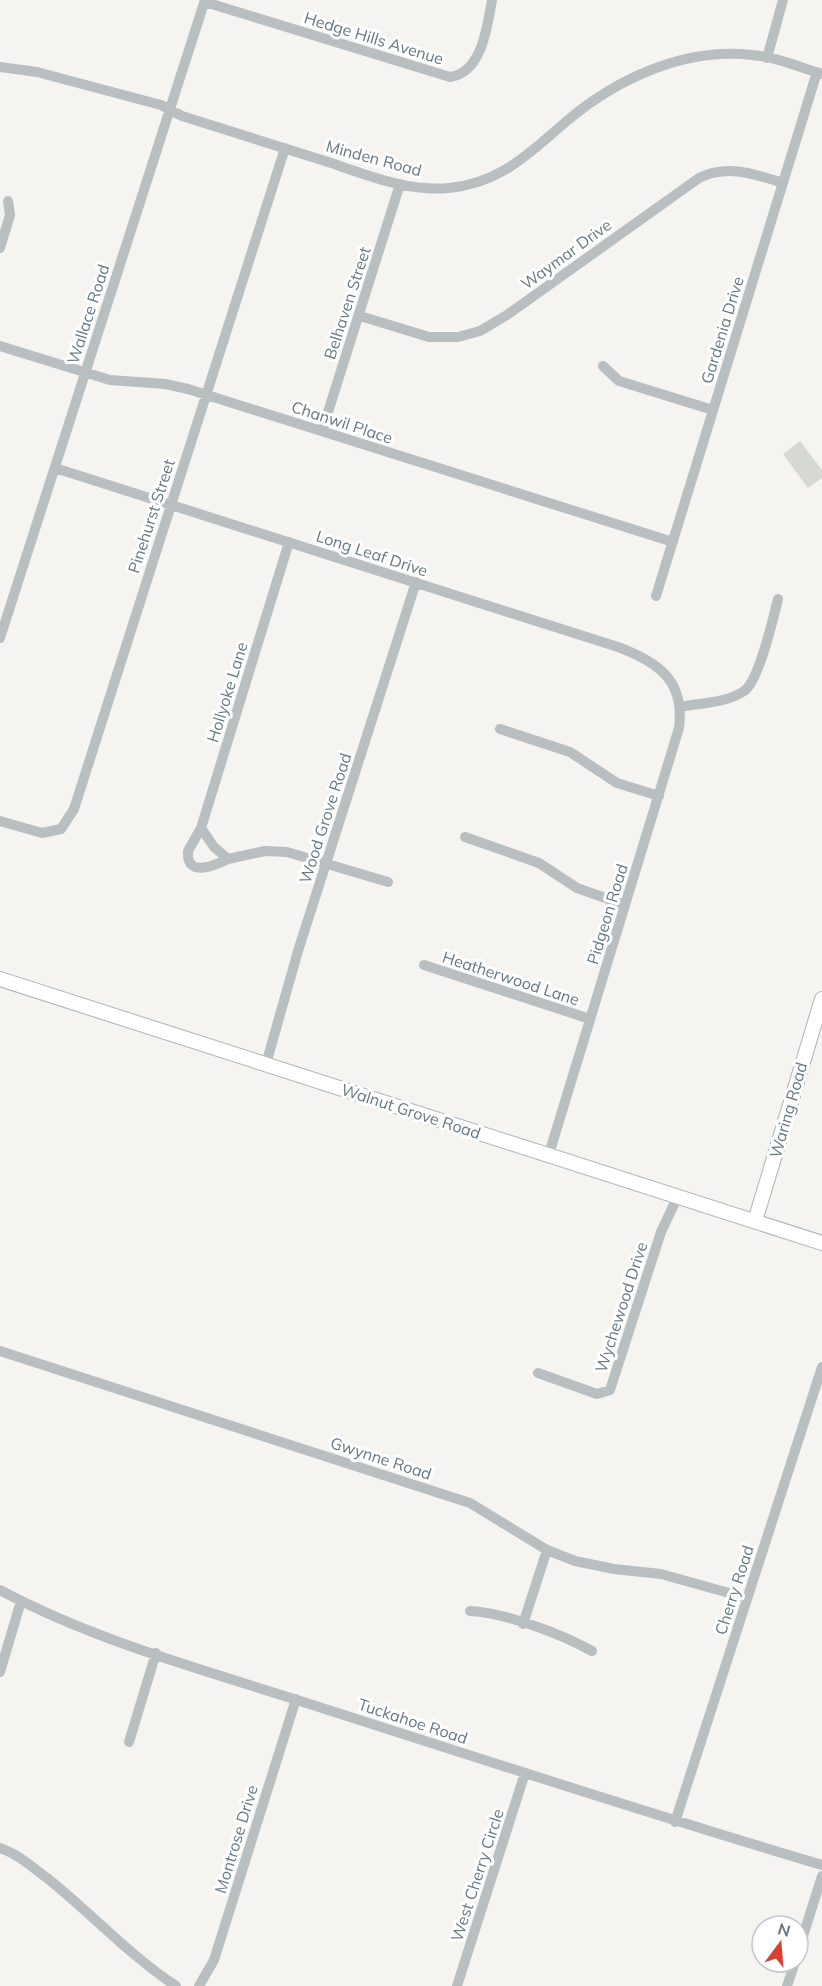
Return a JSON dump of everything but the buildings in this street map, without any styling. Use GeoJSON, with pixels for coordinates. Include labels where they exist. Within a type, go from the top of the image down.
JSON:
{"type":"FeatureCollection","features":[{"type":"Feature","properties":{"kind":"main road","name":"Walnut Grove Road"},"geometry":{"type":"LineString","coordinates":[[0,979],[822,1243]]}},
{"type":"Feature","properties":{"kind":"main road","name":"Waring Road"},"geometry":{"type":"LineString","coordinates":[[755,1221],[822,999]]}},
{"type":"Feature","properties":{"kind":"street","name":"Hedge Hills Avenue"},"geometry":{"type":"LineString","coordinates":[[205,1],[450,77],[465,73],[476,61],[492,0]]}},
{"type":"Feature","properties":{"kind":"street"},"geometry":{"type":"LineString","coordinates":[[767,58],[783,0]]}},
{"type":"Feature","properties":{"kind":"street","name":"Wallace Road"},"geometry":{"type":"LineString","coordinates":[[0,638],[205,1]]}},
{"type":"Feature","properties":{"kind":"street","name":"Minden Road"},"geometry":{"type":"LineString","coordinates":[[0,67],[37,72],[170,109],[182,116],[400,184],[449,188],[495,176],[526,158],[596,100],[659,67],[714,54],[735,54],[767,58],[819,73]]}},
{"type":"Feature","properties":{"kind":"street","name":"Gardenia Drive"},"geometry":{"type":"LineString","coordinates":[[656,596],[819,73]]}},
{"type":"Feature","properties":{"kind":"street","name":"Pinehurst Street"},"geometry":{"type":"LineString","coordinates":[[0,821],[42,834],[61,829],[74,810],[285,148]]}},
{"type":"Feature","properties":{"kind":"street","name":"Waymar Drive"},"geometry":{"type":"LineString","coordinates":[[360,316],[429,337],[448,338],[472,334],[498,322],[699,178],[714,172],[734,171],[783,183]]}},
{"type":"Feature","properties":{"kind":"street","name":"Belhaven Street"},"geometry":{"type":"LineString","coordinates":[[322,431],[400,184]]}},
{"type":"Feature","properties":{"kind":"street"},"geometry":{"type":"LineString","coordinates":[[0,248],[10,215],[8,198]]}},
{"type":"Feature","properties":{"kind":"street","name":"Chanwil Place"},"geometry":{"type":"LineString","coordinates":[[0,346],[110,380],[165,384],[206,394],[673,542]]}},
{"type":"Feature","properties":{"kind":"street"},"geometry":{"type":"LineString","coordinates":[[603,366],[619,381],[713,410]]}},
{"type":"Feature","properties":{"kind":"street","name":"Long Leaf Drive"},"geometry":{"type":"LineString","coordinates":[[55,468],[633,653],[656,664],[670,682]]}},
{"type":"Feature","properties":{"kind":"street","name":"Hollyoke Lane"},"geometry":{"type":"LineString","coordinates":[[228,859],[206,869],[195,867],[191,863],[188,851],[201,828],[289,542]]}},
{"type":"Feature","properties":{"kind":"street","name":"Wood Grove Road"},"geometry":{"type":"LineString","coordinates":[[266,1064],[326,862],[416,582]]}},
{"type":"Feature","properties":{"kind":"street"},"geometry":{"type":"LineString","coordinates":[[680,707],[733,696],[747,689],[755,675],[778,599]]}},
{"type":"Feature","properties":{"kind":"street","name":"Pidgeon Road"},"geometry":{"type":"LineString","coordinates":[[549,1154],[679,728],[680,707],[670,682]]}},
{"type":"Feature","properties":{"kind":"street"},"geometry":{"type":"LineString","coordinates":[[500,729],[570,752],[617,783],[659,796]]}},
{"type":"Feature","properties":{"kind":"street"},"geometry":{"type":"LineString","coordinates":[[201,828],[214,847],[228,859],[254,852],[277,851],[326,862],[388,882]]}},
{"type":"Feature","properties":{"kind":"street"},"geometry":{"type":"LineString","coordinates":[[465,837],[539,862],[577,888],[625,905]]}},
{"type":"Feature","properties":{"kind":"street","name":"Heatherwood Lane"},"geometry":{"type":"LineString","coordinates":[[424,965],[590,1019]]}},
{"type":"Feature","properties":{"kind":"street","name":"Wychewood Drive"},"geometry":{"type":"LineString","coordinates":[[538,1373],[597,1394],[610,1390],[661,1232],[678,1196]]}},
{"type":"Feature","properties":{"kind":"street","name":"Gwynne Road"},"geometry":{"type":"LineString","coordinates":[[0,1351],[470,1503],[547,1550],[575,1561],[614,1569],[661,1574],[747,1598]]}},
{"type":"Feature","properties":{"kind":"street","name":"Cherry Road"},"geometry":{"type":"LineString","coordinates":[[675,1821],[822,1367]]}},
{"type":"Feature","properties":{"kind":"street"},"geometry":{"type":"LineString","coordinates":[[523,1624],[547,1550]]}},
{"type":"Feature","properties":{"kind":"street","name":"Tuckahoe Road"},"geometry":{"type":"LineString","coordinates":[[0,1590],[56,1619],[156,1653],[675,1821],[822,1865]]}},
{"type":"Feature","properties":{"kind":"street"},"geometry":{"type":"LineString","coordinates":[[0,1672],[21,1601]]}},
{"type":"Feature","properties":{"kind":"street"},"geometry":{"type":"LineString","coordinates":[[470,1611],[484,1611],[571,1639],[592,1651]]}},
{"type":"Feature","properties":{"kind":"street"},"geometry":{"type":"LineString","coordinates":[[129,1742],[156,1653]]}},
{"type":"Feature","properties":{"kind":"street","name":"Montrose Drive"},"geometry":{"type":"LineString","coordinates":[[199,1986],[214,1960],[296,1699]]}},
{"type":"Feature","properties":{"kind":"street","name":"West Cherry Circle"},"geometry":{"type":"LineString","coordinates":[[458,1986],[525,1773]]}},
{"type":"Feature","properties":{"kind":"street"},"geometry":{"type":"LineString","coordinates":[[0,1848],[13,1852],[63,1891],[153,1971],[176,1986]]}},
{"type":"Feature","properties":{"kind":"street"},"geometry":{"type":"LineString","coordinates":[[810,1914],[822,1876]]}},
{"type":"Feature","properties":{"kind":"shaded area"},"geometry":{"type":"Polygon","coordinates":[[[800,441],[822,470],[822,478],[808,488],[783,454],[800,441]]]}}]}
